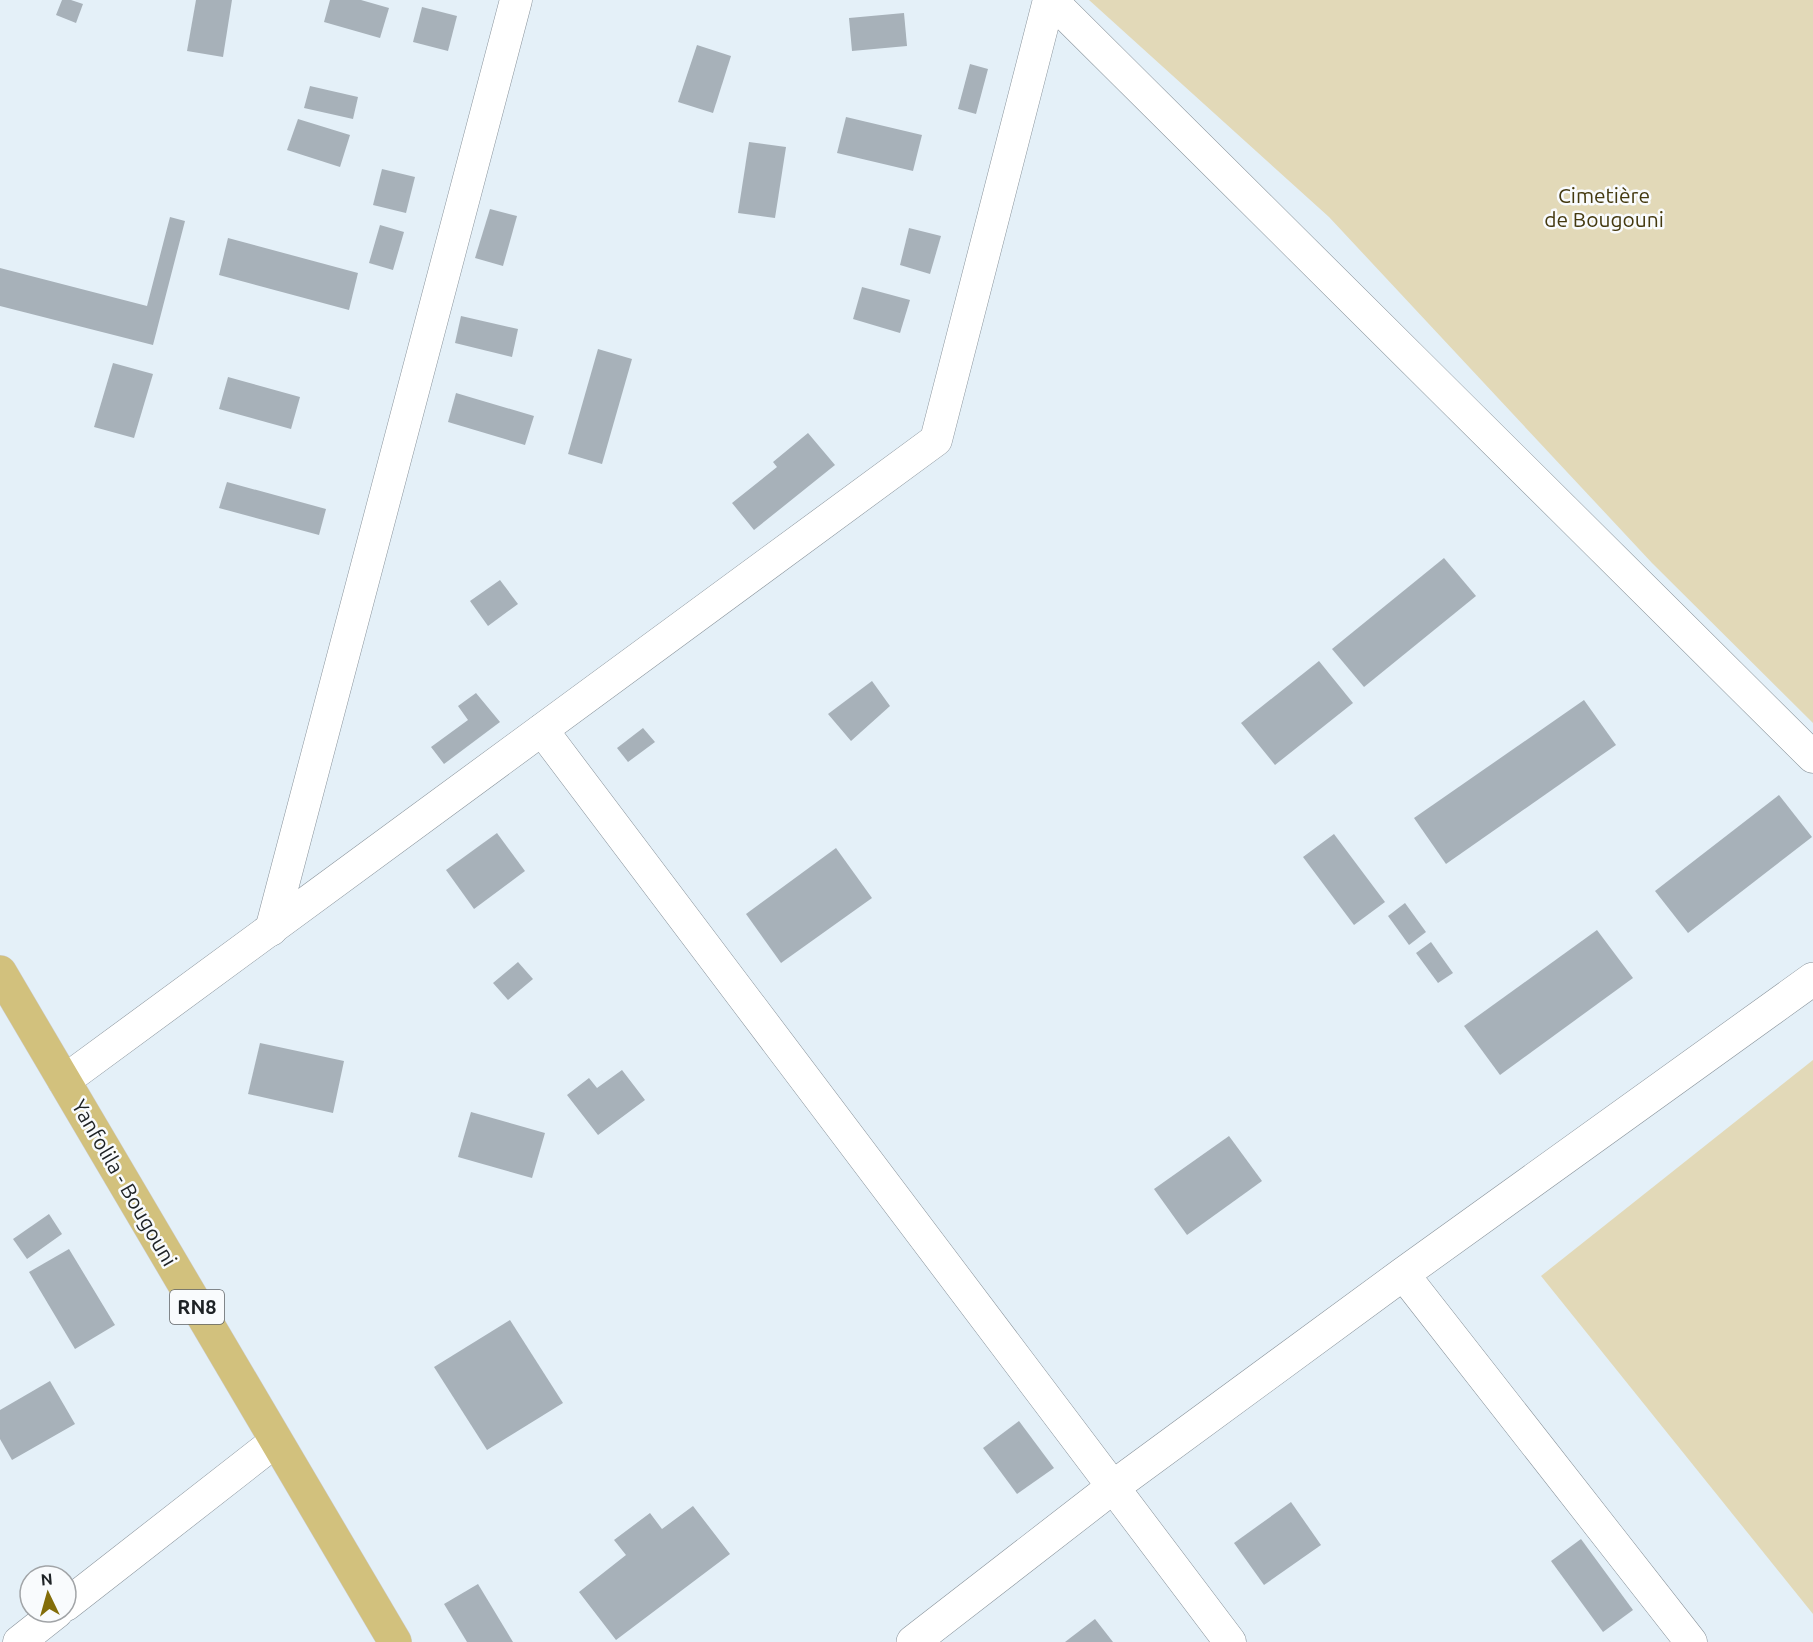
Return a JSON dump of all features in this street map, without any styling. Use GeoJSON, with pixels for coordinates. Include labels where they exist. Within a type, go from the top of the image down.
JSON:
{"type":"FeatureCollection","features":[{"type":"Feature","properties":{"kind":"main road","name":"Yanfolila - Bougouni"},"geometry":{"type":"LineString","coordinates":[[0,972],[395,1642]]}},
{"type":"Feature","properties":{"kind":"street"},"geometry":{"type":"LineString","coordinates":[[271,930],[516,0]]}},
{"type":"Feature","properties":{"kind":"street"},"geometry":{"type":"LineString","coordinates":[[64,1081],[936,440],[1050,0]]}},
{"type":"Feature","properties":{"kind":"street"},"geometry":{"type":"LineString","coordinates":[[1050,0],[1813,757]]}},
{"type":"Feature","properties":{"kind":"street"},"geometry":{"type":"LineString","coordinates":[[542,730],[1230,1642]]}},
{"type":"Feature","properties":{"kind":"street"},"geometry":{"type":"LineString","coordinates":[[913,1642],[1113,1487],[1403,1274],[1813,979]]}},
{"type":"Feature","properties":{"kind":"street"},"geometry":{"type":"LineString","coordinates":[[1403,1274],[1691,1642]]}},
{"type":"Feature","properties":{"kind":"street"},"geometry":{"type":"LineString","coordinates":[[78,1596],[276,1441]]}},
{"type":"Feature","properties":{"kind":"street"},"geometry":{"type":"LineString","coordinates":[[19,1642],[42,1624]]}},
{"type":"Feature","properties":{"kind":"green space","name":"Cimetière de Bougouni"},"geometry":{"type":"Polygon","coordinates":[[[1089,0],[1813,0],[1813,723],[1652,563],[1329,217],[1089,0]]]}},
{"type":"Feature","properties":{"kind":"green space"},"geometry":{"type":"Polygon","coordinates":[[[1813,1060],[1813,1614],[1541,1276],[1813,1060]]]}},
{"type":"Feature","properties":{"kind":"building"},"geometry":{"type":"Polygon","coordinates":[[[62,0],[83,4],[76,23],[56,15],[62,0]]]}},
{"type":"Feature","properties":{"kind":"building"},"geometry":{"type":"Polygon","coordinates":[[[196,0],[232,0],[223,57],[187,51],[196,0]]]}},
{"type":"Feature","properties":{"kind":"building"},"geometry":{"type":"Polygon","coordinates":[[[330,0],[361,0],[389,8],[380,38],[324,22],[330,0]]]}},
{"type":"Feature","properties":{"kind":"building"},"geometry":{"type":"Polygon","coordinates":[[[422,7],[457,16],[448,51],[413,42],[422,7]]]}},
{"type":"Feature","properties":{"kind":"building"},"geometry":{"type":"Polygon","coordinates":[[[904,13],[907,46],[852,51],[849,18],[904,13]]]}},
{"type":"Feature","properties":{"kind":"building"},"geometry":{"type":"Polygon","coordinates":[[[697,45],[731,56],[713,113],[678,102],[697,45]]]}},
{"type":"Feature","properties":{"kind":"building"},"geometry":{"type":"Polygon","coordinates":[[[970,64],[988,69],[976,114],[958,109],[970,64]]]}},
{"type":"Feature","properties":{"kind":"building"},"geometry":{"type":"Polygon","coordinates":[[[310,86],[358,97],[353,119],[304,108],[310,86]]]}},
{"type":"Feature","properties":{"kind":"building"},"geometry":{"type":"Polygon","coordinates":[[[846,117],[922,135],[913,171],[837,153],[846,117]]]}},
{"type":"Feature","properties":{"kind":"building"},"geometry":{"type":"Polygon","coordinates":[[[298,119],[350,135],[340,167],[287,150],[298,119]]]}},
{"type":"Feature","properties":{"kind":"building"},"geometry":{"type":"Polygon","coordinates":[[[749,142],[786,147],[775,218],[738,213],[749,142]]]}},
{"type":"Feature","properties":{"kind":"building"},"geometry":{"type":"Polygon","coordinates":[[[382,169],[415,177],[406,213],[373,205],[382,169]]]}},
{"type":"Feature","properties":{"kind":"building"},"geometry":{"type":"Polygon","coordinates":[[[490,209],[517,216],[503,266],[475,258],[490,209]]]}},
{"type":"Feature","properties":{"kind":"building"},"geometry":{"type":"Polygon","coordinates":[[[170,217],[185,221],[153,345],[0,306],[0,268],[147,306],[170,217]]]}},
{"type":"Feature","properties":{"kind":"building"},"geometry":{"type":"Polygon","coordinates":[[[380,225],[404,232],[393,270],[369,263],[380,225]]]}},
{"type":"Feature","properties":{"kind":"building"},"geometry":{"type":"Polygon","coordinates":[[[909,228],[941,236],[930,274],[900,265],[909,228]]]}},
{"type":"Feature","properties":{"kind":"building"},"geometry":{"type":"Polygon","coordinates":[[[228,238],[358,273],[349,310],[219,275],[228,238]]]}},
{"type":"Feature","properties":{"kind":"building"},"geometry":{"type":"Polygon","coordinates":[[[862,287],[910,300],[900,333],[853,319],[862,287]]]}},
{"type":"Feature","properties":{"kind":"building"},"geometry":{"type":"Polygon","coordinates":[[[461,316],[518,329],[512,357],[455,343],[461,316]]]}},
{"type":"Feature","properties":{"kind":"building"},"geometry":{"type":"Polygon","coordinates":[[[598,349],[632,359],[602,464],[568,454],[598,349]]]}},
{"type":"Feature","properties":{"kind":"building"},"geometry":{"type":"Polygon","coordinates":[[[113,363],[153,374],[134,438],[94,427],[113,363]]]}},
{"type":"Feature","properties":{"kind":"building"},"geometry":{"type":"Polygon","coordinates":[[[228,377],[300,397],[291,429],[219,409],[228,377]]]}},
{"type":"Feature","properties":{"kind":"building"},"geometry":{"type":"Polygon","coordinates":[[[456,393],[534,416],[525,445],[448,422],[456,393]]]}},
{"type":"Feature","properties":{"kind":"building"},"geometry":{"type":"Polygon","coordinates":[[[808,433],[835,465],[754,530],[732,503],[777,467],[773,462],[808,433]]]}},
{"type":"Feature","properties":{"kind":"building"},"geometry":{"type":"Polygon","coordinates":[[[227,482],[326,509],[319,535],[219,508],[227,482]]]}},
{"type":"Feature","properties":{"kind":"building"},"geometry":{"type":"Polygon","coordinates":[[[1444,558],[1476,596],[1364,687],[1332,649],[1444,558]]]}},
{"type":"Feature","properties":{"kind":"building"},"geometry":{"type":"Polygon","coordinates":[[[500,580],[518,604],[488,626],[470,601],[500,580]]]}},
{"type":"Feature","properties":{"kind":"building"},"geometry":{"type":"Polygon","coordinates":[[[1319,661],[1353,703],[1275,765],[1241,723],[1319,661]]]}},
{"type":"Feature","properties":{"kind":"building"},"geometry":{"type":"Polygon","coordinates":[[[872,681],[890,706],[851,741],[828,714],[872,681]]]}},
{"type":"Feature","properties":{"kind":"building"},"geometry":{"type":"Polygon","coordinates":[[[476,693],[500,722],[444,764],[431,747],[468,720],[458,706],[476,693]]]}},
{"type":"Feature","properties":{"kind":"building"},"geometry":{"type":"Polygon","coordinates":[[[1584,700],[1616,745],[1446,864],[1414,818],[1584,700]]]}},
{"type":"Feature","properties":{"kind":"building"},"geometry":{"type":"Polygon","coordinates":[[[643,728],[655,742],[628,762],[617,748],[643,728]]]}},
{"type":"Feature","properties":{"kind":"building"},"geometry":{"type":"Polygon","coordinates":[[[1779,795],[1812,837],[1688,933],[1655,891],[1779,795]]]}},
{"type":"Feature","properties":{"kind":"building"},"geometry":{"type":"Polygon","coordinates":[[[497,833],[525,871],[474,909],[446,870],[497,833]]]}},
{"type":"Feature","properties":{"kind":"building"},"geometry":{"type":"Polygon","coordinates":[[[1334,834],[1385,902],[1354,925],[1303,857],[1334,834]]]}},
{"type":"Feature","properties":{"kind":"building"},"geometry":{"type":"Polygon","coordinates":[[[836,848],[872,898],[781,963],[746,914],[836,848]]]}},
{"type":"Feature","properties":{"kind":"building"},"geometry":{"type":"Polygon","coordinates":[[[1405,903],[1426,932],[1409,945],[1388,916],[1405,903]]]}},
{"type":"Feature","properties":{"kind":"building"},"geometry":{"type":"Polygon","coordinates":[[[1597,930],[1633,978],[1500,1075],[1464,1026],[1597,930]]]}},
{"type":"Feature","properties":{"kind":"building"},"geometry":{"type":"Polygon","coordinates":[[[1431,942],[1453,973],[1438,983],[1416,953],[1431,942]]]}},
{"type":"Feature","properties":{"kind":"building"},"geometry":{"type":"Polygon","coordinates":[[[518,962],[533,979],[508,1000],[493,983],[518,962]]]}},
{"type":"Feature","properties":{"kind":"building"},"geometry":{"type":"Polygon","coordinates":[[[260,1043],[344,1061],[333,1113],[248,1094],[260,1043]]]}},
{"type":"Feature","properties":{"kind":"building"},"geometry":{"type":"Polygon","coordinates":[[[622,1070],[645,1100],[598,1135],[567,1095],[589,1078],[597,1088],[622,1070]]]}},
{"type":"Feature","properties":{"kind":"building"},"geometry":{"type":"Polygon","coordinates":[[[471,1112],[545,1133],[532,1178],[458,1157],[471,1112]]]}},
{"type":"Feature","properties":{"kind":"building"},"geometry":{"type":"Polygon","coordinates":[[[1229,1136],[1262,1181],[1187,1235],[1154,1189],[1229,1136]]]}},
{"type":"Feature","properties":{"kind":"building"},"geometry":{"type":"Polygon","coordinates":[[[49,1214],[62,1234],[27,1259],[13,1239],[49,1214]]]}},
{"type":"Feature","properties":{"kind":"building"},"geometry":{"type":"Polygon","coordinates":[[[69,1249],[115,1325],[75,1349],[29,1272],[69,1249]]]}},
{"type":"Feature","properties":{"kind":"building"},"geometry":{"type":"Polygon","coordinates":[[[510,1320],[563,1403],[487,1450],[434,1367],[510,1320]]]}},
{"type":"Feature","properties":{"kind":"building"},"geometry":{"type":"Polygon","coordinates":[[[50,1381],[75,1424],[12,1460],[0,1439],[0,1410],[50,1381]]]}},
{"type":"Feature","properties":{"kind":"building"},"geometry":{"type":"Polygon","coordinates":[[[1019,1421],[1054,1468],[1017,1494],[983,1448],[1019,1421]]]}},
{"type":"Feature","properties":{"kind":"building"},"geometry":{"type":"Polygon","coordinates":[[[1291,1502],[1321,1545],[1264,1585],[1234,1543],[1291,1502]]]}},
{"type":"Feature","properties":{"kind":"building"},"geometry":{"type":"Polygon","coordinates":[[[693,1506],[730,1554],[616,1640],[579,1592],[626,1555],[614,1540],[650,1513],[662,1529],[693,1506]]]}},
{"type":"Feature","properties":{"kind":"building"},"geometry":{"type":"Polygon","coordinates":[[[1581,1539],[1633,1610],[1603,1632],[1551,1561],[1581,1539]]]}},
{"type":"Feature","properties":{"kind":"building"},"geometry":{"type":"Polygon","coordinates":[[[478,1584],[513,1642],[467,1642],[444,1604],[478,1584]]]}},
{"type":"Feature","properties":{"kind":"building"},"geometry":{"type":"Polygon","coordinates":[[[1095,1619],[1113,1642],[1065,1642],[1095,1619]]]}}]}
